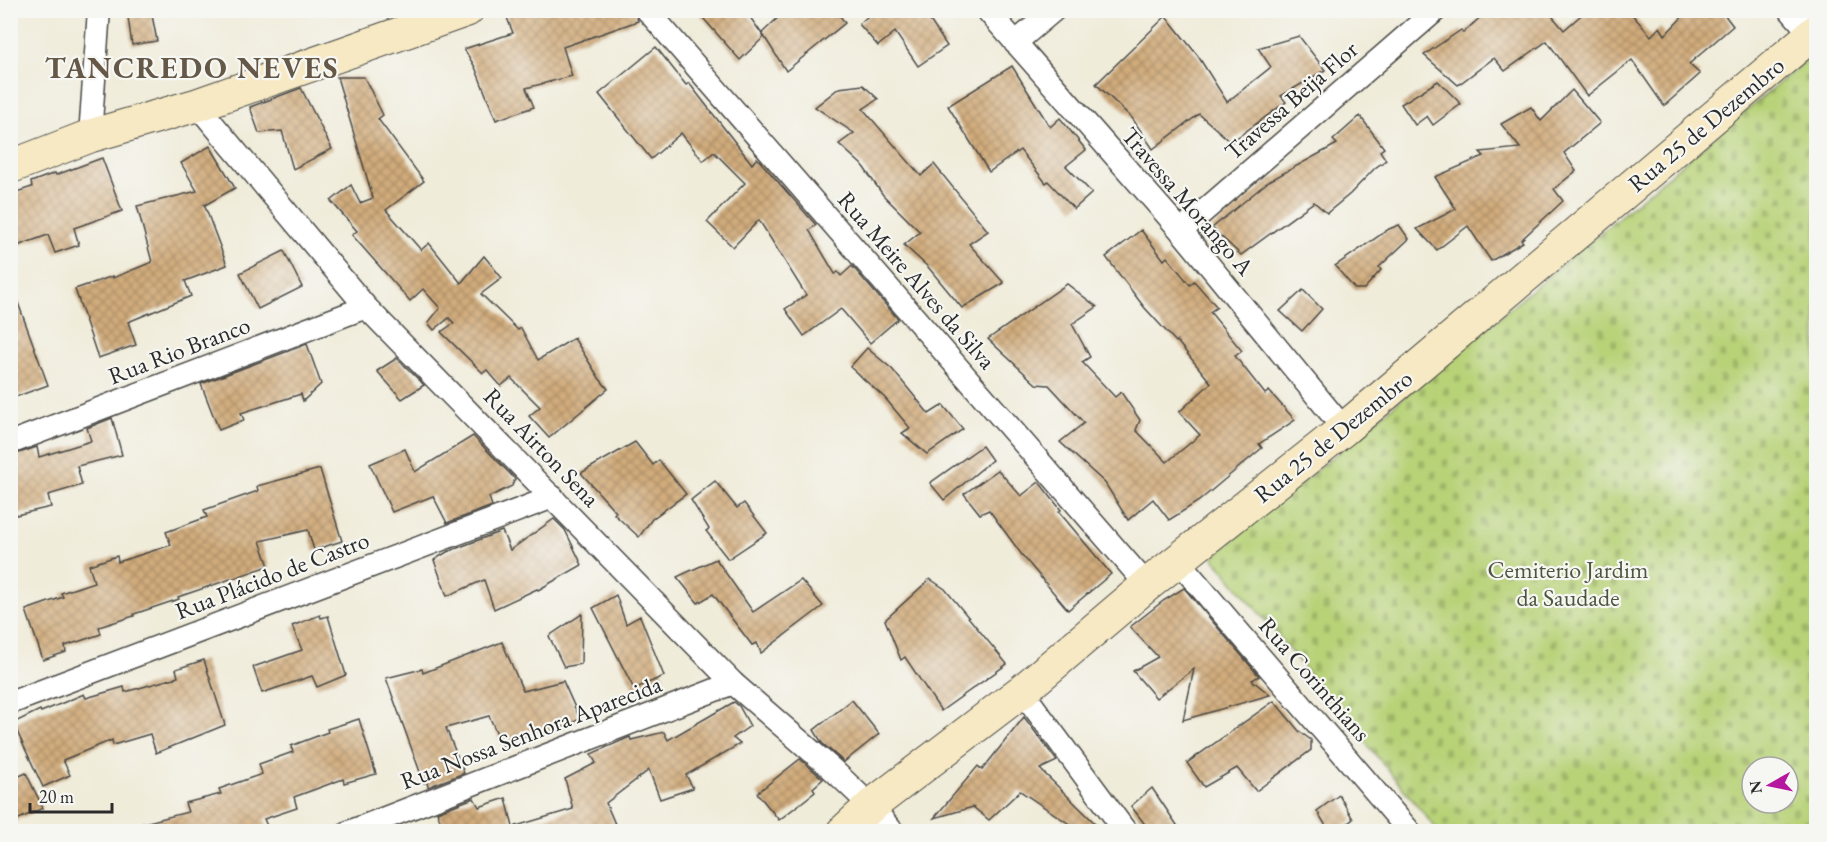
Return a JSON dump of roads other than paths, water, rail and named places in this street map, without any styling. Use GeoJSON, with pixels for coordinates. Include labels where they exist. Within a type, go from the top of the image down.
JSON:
{"type":"FeatureCollection","features":[{"type":"Feature","properties":{"kind":"street"},"geometry":{"type":"LineString","coordinates":[[90,136],[99,10]]}},
{"type":"Feature","properties":{"kind":"street"},"geometry":{"type":"LineString","coordinates":[[10,167],[90,136],[196,105],[467,10]]}},
{"type":"Feature","properties":{"kind":"street","name":"Rua Meire Alves da Silva"},"geometry":{"type":"LineString","coordinates":[[647,10],[1147,585]]}},
{"type":"Feature","properties":{"kind":"street","name":"Travessa Morango A"},"geometry":{"type":"LineString","coordinates":[[987,10],[1181,231],[1344,429]]}},
{"type":"Feature","properties":{"kind":"street"},"geometry":{"type":"LineString","coordinates":[[1014,43],[1053,10]]}},
{"type":"Feature","properties":{"kind":"street","name":"Travessa Beija Flor"},"geometry":{"type":"LineString","coordinates":[[1181,231],[1436,10]]}},
{"type":"Feature","properties":{"kind":"street"},"geometry":{"type":"LineString","coordinates":[[1790,10],[1814,33]]}},
{"type":"Feature","properties":{"kind":"street","name":"Rua 25 de Dezembro"},"geometry":{"type":"LineString","coordinates":[[843,831],[871,806],[1022,691],[1147,585],[1344,429],[1814,33]]}},
{"type":"Feature","properties":{"kind":"street","name":"Rua Airton Sena"},"geometry":{"type":"LineString","coordinates":[[196,105],[366,307],[554,497],[733,683],[832,769],[871,806],[893,831]]}},
{"type":"Feature","properties":{"kind":"street","name":"Rua Rio Branco"},"geometry":{"type":"LineString","coordinates":[[10,443],[366,307]]}},
{"type":"Feature","properties":{"kind":"street","name":"Rua Plácido de Castro"},"geometry":{"type":"LineString","coordinates":[[10,703],[554,497]]}},
{"type":"Feature","properties":{"kind":"street","name":"Rua Corinthians"},"geometry":{"type":"LineString","coordinates":[[1179,561],[1410,831]]}},
{"type":"Feature","properties":{"kind":"street","name":"Rua Nossa Senhora Aparecida"},"geometry":{"type":"LineString","coordinates":[[349,831],[733,683]]}},
{"type":"Feature","properties":{"kind":"street"},"geometry":{"type":"LineString","coordinates":[[1022,691],[1126,831]]}},
{"type":"Feature","properties":{"kind":"district","name":"TANCREDO NEVES"},"geometry":{"type":"Point","coordinates":[192,67]}},
{"type":"Feature","properties":{"kind":"park label","name":"Cemiterio Jardim da Saudade"},"geometry":{"type":"Point","coordinates":[1568,583]}}]}
